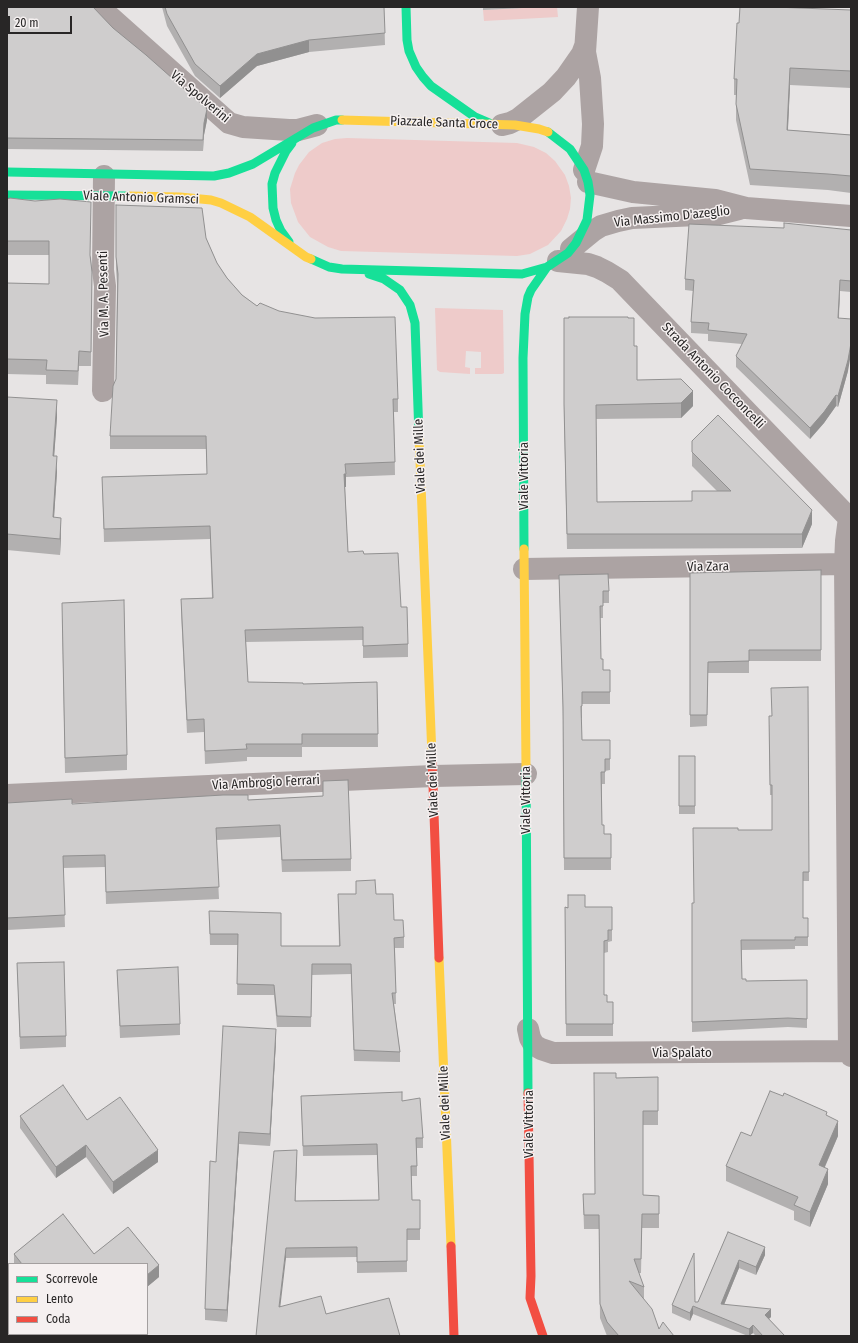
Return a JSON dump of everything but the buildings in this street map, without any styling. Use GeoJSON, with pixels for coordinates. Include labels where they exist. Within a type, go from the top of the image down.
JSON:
{"type":"FeatureCollection","features":[{"type":"Feature","properties":{"kind":"main road"},"geometry":{"type":"LineString","coordinates":[[406,7],[407,40],[409,51],[416,67],[423,77],[431,86],[475,117],[485,121],[502,124]]}},
{"type":"Feature","properties":{"kind":"main road","name":"Piazzale Santa Croce"},"geometry":{"type":"LineString","coordinates":[[303,134],[324,123],[348,119],[528,126],[550,134],[570,149],[583,170]]}},
{"type":"Feature","properties":{"kind":"main road"},"geometry":{"type":"LineString","coordinates":[[303,134],[286,151],[280,161],[274,178],[272,196],[275,214],[281,231],[292,245],[306,258],[329,268],[342,269],[522,274],[558,260]]}},
{"type":"Feature","properties":{"kind":"main road","name":"Viale Antonio Gramsci"},"geometry":{"type":"LineString","coordinates":[[7,195],[225,174],[257,162],[303,134]]}},
{"type":"Feature","properties":{"kind":"main road","name":"Viale Vittoria"},"geometry":{"type":"LineString","coordinates":[[543,1336],[530,1298],[523,334],[528,297],[531,290],[558,260],[576,243],[587,220],[589,201],[583,170]]}},
{"type":"Feature","properties":{"kind":"main road","name":"Viale Antonio Gramsci"},"geometry":{"type":"LineString","coordinates":[[7,172],[191,197],[221,203],[262,225],[306,258]]}},
{"type":"Feature","properties":{"kind":"main road","name":"Viale dei Mille"},"geometry":{"type":"LineString","coordinates":[[342,269],[377,276],[395,286],[404,294],[413,312],[415,323],[454,1336]]}},
{"type":"Feature","properties":{"kind":"street","name":"Via Spolverini"},"geometry":{"type":"LineString","coordinates":[[99,7],[228,123],[243,127],[289,130],[306,128],[324,123]]}},
{"type":"Feature","properties":{"kind":"street"},"geometry":{"type":"LineString","coordinates":[[583,170],[592,146],[593,124],[590,78],[585,46],[588,7]]}},
{"type":"Feature","properties":{"kind":"street"},"geometry":{"type":"LineString","coordinates":[[502,124],[510,123],[518,119],[552,92],[582,54],[585,46]]}},
{"type":"Feature","properties":{"kind":"street","name":"Via Massimo D'azeglio"},"geometry":{"type":"LineString","coordinates":[[583,170],[633,192],[715,200],[746,208]]}},
{"type":"Feature","properties":{"kind":"street","name":"Via M. A. Pesenti"},"geometry":{"type":"LineString","coordinates":[[103,391],[105,286],[103,270],[104,185]]}},
{"type":"Feature","properties":{"kind":"street"},"geometry":{"type":"LineString","coordinates":[[746,208],[851,216]]}},
{"type":"Feature","properties":{"kind":"street","name":"Via Massimo D'azeglio"},"geometry":{"type":"LineString","coordinates":[[558,260],[593,230],[618,221],[632,218],[719,214],[746,208]]}},
{"type":"Feature","properties":{"kind":"street","name":"Strada Antonio Cocconcelli"},"geometry":{"type":"LineString","coordinates":[[558,260],[588,264],[597,267],[620,280],[850,519]]}},
{"type":"Feature","properties":{"kind":"street"},"geometry":{"type":"LineString","coordinates":[[850,519],[846,541],[845,564],[850,1054]]}},
{"type":"Feature","properties":{"kind":"street","name":"Via Zara"},"geometry":{"type":"LineString","coordinates":[[524,569],[845,564]]}},
{"type":"Feature","properties":{"kind":"street","name":"Via Ambrogio Ferrari"},"geometry":{"type":"LineString","coordinates":[[7,794],[433,776],[526,774]]}},
{"type":"Feature","properties":{"kind":"street","name":"Via Spalato"},"geometry":{"type":"LineString","coordinates":[[528,1029],[530,1038],[534,1044],[541,1050],[553,1053],[850,1054]]}},
{"type":"Feature","properties":{"kind":"shaded area"},"geometry":{"type":"Polygon","coordinates":[[[557,7],[558,17],[484,21],[483,10],[557,7]]]}},
{"type":"Feature","properties":{"kind":"shaded area"},"geometry":{"type":"Polygon","coordinates":[[[347,138],[517,143],[534,147],[546,153],[555,161],[565,175],[571,198],[567,219],[561,231],[548,245],[530,254],[517,256],[341,251],[328,247],[310,237],[298,222],[291,203],[290,189],[299,165],[309,152],[322,143],[335,139],[347,138]]]}},
{"type":"Feature","properties":{"kind":"shaded area"},"geometry":{"type":"Polygon","coordinates":[[[435,308],[503,310],[504,373],[475,374],[475,368],[481,368],[481,352],[466,351],[465,367],[470,368],[470,374],[440,372],[437,370],[435,308]]]}},
{"type":"Feature","properties":{"kind":"traffic: fast"},"geometry":{"type":"LineString","coordinates":[[406,7],[407,40],[409,51],[416,67],[423,77],[431,86],[475,117],[489,123]]}},
{"type":"Feature","properties":{"kind":"traffic: fast"},"geometry":{"type":"LineString","coordinates":[[7,172],[214,176],[229,173],[253,164],[313,128],[336,120],[342,120]]}},
{"type":"Feature","properties":{"kind":"traffic: fast"},"geometry":{"type":"LineString","coordinates":[[311,259],[329,267],[342,269],[522,274],[547,267],[568,253],[576,243],[587,220],[590,195],[584,170],[570,149],[548,132]]}},
{"type":"Feature","properties":{"kind":"traffic: fast"},"geometry":{"type":"LineString","coordinates":[[289,242],[281,231],[276,220],[273,208],[272,184],[275,173],[286,151],[292,143]]}},
{"type":"Feature","properties":{"kind":"traffic: fast"},"geometry":{"type":"LineString","coordinates":[[7,195],[128,196]]}},
{"type":"Feature","properties":{"kind":"traffic: fast"},"geometry":{"type":"LineString","coordinates":[[524,549],[523,358],[525,314],[528,297],[531,290],[547,267]]}},
{"type":"Feature","properties":{"kind":"traffic: fast"},"geometry":{"type":"LineString","coordinates":[[369,274],[384,279],[400,290],[410,305],[415,323],[419,436]]}},
{"type":"Feature","properties":{"kind":"traffic: fast"},"geometry":{"type":"LineString","coordinates":[[526,768],[528,1093]]}},
{"type":"Feature","properties":{"kind":"traffic: slow"},"geometry":{"type":"LineString","coordinates":[[342,120],[515,125],[548,132]]}},
{"type":"Feature","properties":{"kind":"traffic: slow"},"geometry":{"type":"LineString","coordinates":[[128,196],[180,197],[211,200],[221,203],[250,217],[311,259]]}},
{"type":"Feature","properties":{"kind":"traffic: slow"},"geometry":{"type":"LineString","coordinates":[[419,436],[432,756]]}},
{"type":"Feature","properties":{"kind":"traffic: slow"},"geometry":{"type":"LineString","coordinates":[[524,549],[526,768]]}},
{"type":"Feature","properties":{"kind":"traffic: slow"},"geometry":{"type":"LineString","coordinates":[[439,958],[451,1246]]}},
{"type":"Feature","properties":{"kind":"traffic: jam"},"geometry":{"type":"LineString","coordinates":[[432,756],[439,958]]}},
{"type":"Feature","properties":{"kind":"traffic: jam"},"geometry":{"type":"LineString","coordinates":[[528,1093],[531,1276],[530,1298],[543,1336]]}},
{"type":"Feature","properties":{"kind":"traffic: jam"},"geometry":{"type":"LineString","coordinates":[[451,1246],[454,1336]]}}]}
